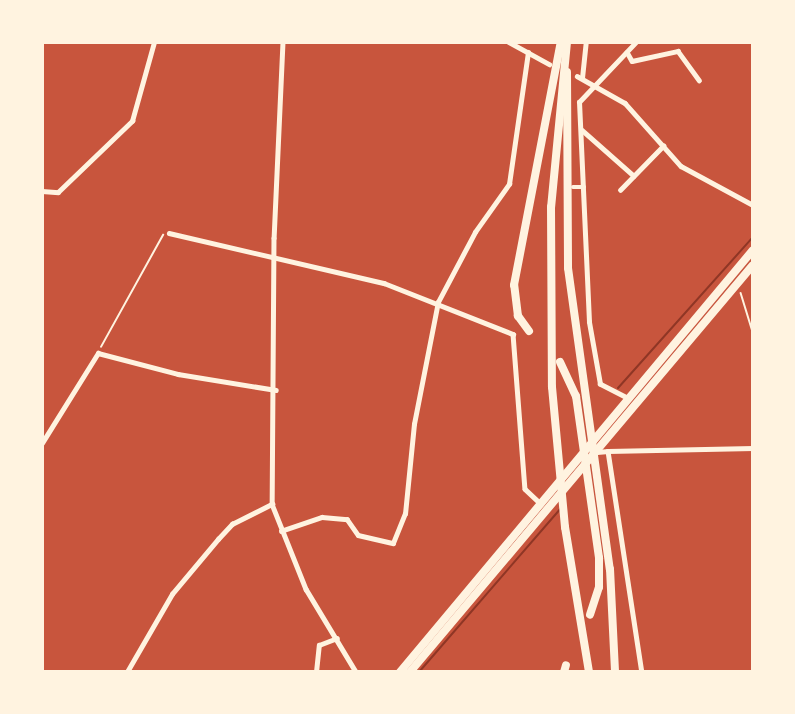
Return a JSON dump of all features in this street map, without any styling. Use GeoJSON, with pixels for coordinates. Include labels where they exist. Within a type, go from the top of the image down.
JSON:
{"type":"FeatureCollection","features":[{"type":"Feature","properties":{"kind":"highway"},"geometry":{"type":"LineString","coordinates":[[529,330],[518,316],[514,285],[561,42]]}},
{"type":"Feature","properties":{"kind":"highway"},"geometry":{"type":"LineString","coordinates":[[567,42],[568,268],[595,452],[613,598],[615,672]]}},
{"type":"Feature","properties":{"kind":"highway"},"geometry":{"type":"LineString","coordinates":[[567,42],[551,207],[556,444],[565,527],[589,672]]}},
{"type":"Feature","properties":{"kind":"highway"},"geometry":{"type":"LineString","coordinates":[[400,672],[625,397],[753,250]]}},
{"type":"Feature","properties":{"kind":"highway"},"geometry":{"type":"LineString","coordinates":[[410,672],[753,265]]}},
{"type":"Feature","properties":{"kind":"highway"},"geometry":{"type":"LineString","coordinates":[[560,362],[574,386],[600,572],[590,615]]}},
{"type":"Feature","properties":{"kind":"street"},"geometry":{"type":"LineString","coordinates":[[94,42],[100,42]]}},
{"type":"Feature","properties":{"kind":"street"},"geometry":{"type":"LineString","coordinates":[[42,191],[58,192],[132,121],[154,42]]}},
{"type":"Feature","properties":{"kind":"street"},"geometry":{"type":"LineString","coordinates":[[283,42],[274,258],[276,390],[272,504],[306,589],[356,672]]}},
{"type":"Feature","properties":{"kind":"street"},"geometry":{"type":"LineString","coordinates":[[510,42],[549,64]]}},
{"type":"Feature","properties":{"kind":"street"},"geometry":{"type":"LineString","coordinates":[[586,42],[580,77],[595,83],[639,116],[663,146],[695,175],[753,205]]}},
{"type":"Feature","properties":{"kind":"street"},"geometry":{"type":"LineString","coordinates":[[625,397],[600,384],[586,290],[582,130],[579,102],[636,42]]}},
{"type":"Feature","properties":{"kind":"street"},"geometry":{"type":"LineString","coordinates":[[627,52],[632,61],[678,51],[699,80]]}},
{"type":"Feature","properties":{"kind":"street"},"geometry":{"type":"LineString","coordinates":[[281,531],[322,517],[347,519],[358,535],[393,543],[405,514],[414,424],[438,302],[465,249],[509,184],[528,52]]}},
{"type":"Feature","properties":{"kind":"street"},"geometry":{"type":"LineString","coordinates":[[582,130],[634,176]]}},
{"type":"Feature","properties":{"kind":"street"},"geometry":{"type":"LineString","coordinates":[[620,190],[663,146]]}},
{"type":"Feature","properties":{"kind":"street"},"geometry":{"type":"LineString","coordinates":[[509,184],[518,184]]}},
{"type":"Feature","properties":{"kind":"street"},"geometry":{"type":"LineString","coordinates":[[573,187],[584,187]]}},
{"type":"Feature","properties":{"kind":"street"},"geometry":{"type":"LineString","coordinates":[[169,233],[274,258],[346,272],[438,302],[513,334],[525,489],[540,503]]}},
{"type":"Feature","properties":{"kind":"street"},"geometry":{"type":"LineString","coordinates":[[42,443],[98,353],[178,374],[276,390]]}},
{"type":"Feature","properties":{"kind":"street"},"geometry":{"type":"LineString","coordinates":[[595,452],[753,448]]}},
{"type":"Feature","properties":{"kind":"street"},"geometry":{"type":"LineString","coordinates":[[608,451],[642,672]]}},
{"type":"Feature","properties":{"kind":"street"},"geometry":{"type":"LineString","coordinates":[[127,672],[172,594],[218,539],[232,524],[272,504]]}},
{"type":"Feature","properties":{"kind":"street"},"geometry":{"type":"LineString","coordinates":[[315,672],[319,645],[337,638]]}},
{"type":"Feature","properties":{"kind":"path"},"geometry":{"type":"LineString","coordinates":[[98,353],[169,233]]}},
{"type":"Feature","properties":{"kind":"path"},"geometry":{"type":"LineString","coordinates":[[738,283],[753,332]]}},
{"type":"Feature","properties":{"kind":"waterway"},"geometry":{"type":"LineString","coordinates":[[618,388],[753,237]]}},
{"type":"Feature","properties":{"kind":"waterway"},"geometry":{"type":"LineString","coordinates":[[419,672],[560,509]]}}]}
